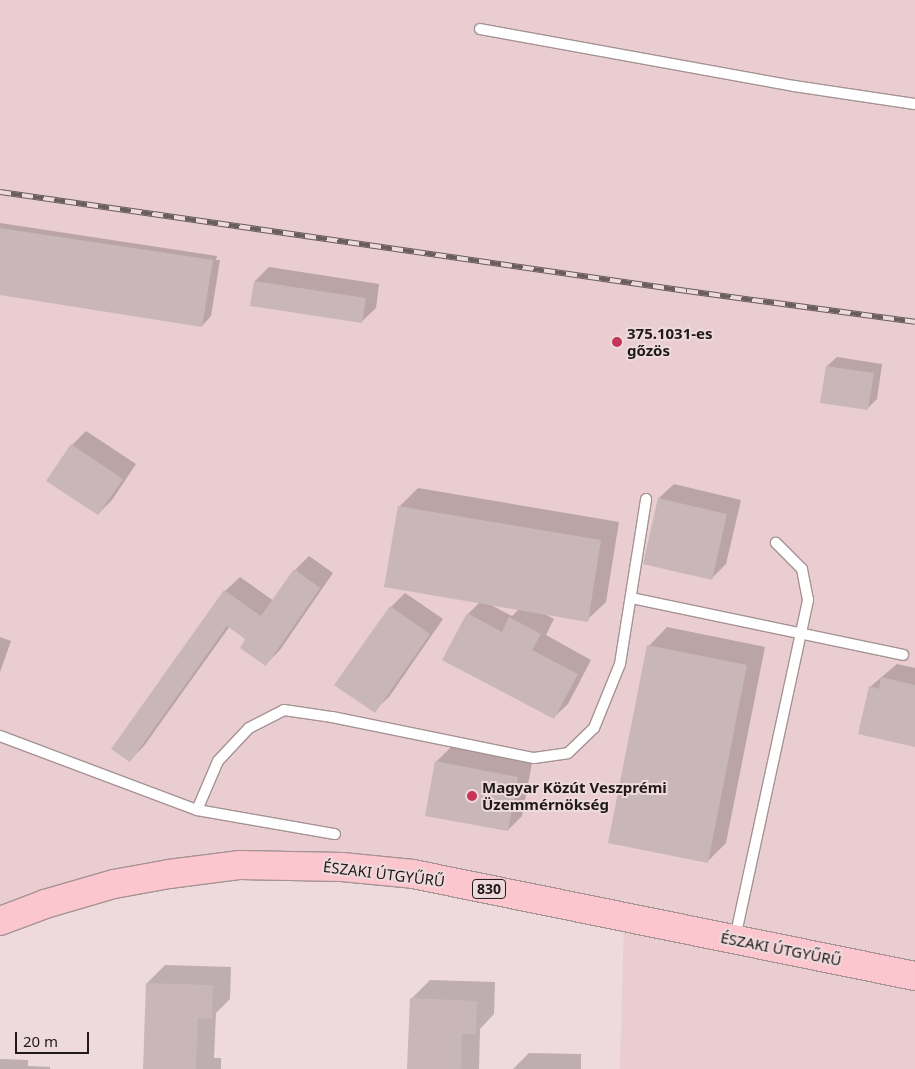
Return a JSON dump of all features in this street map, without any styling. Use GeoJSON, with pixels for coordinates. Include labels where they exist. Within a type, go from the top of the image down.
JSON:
{"type":"FeatureCollection","features":[{"type":"Feature","properties":{"kind":"main road","name":"ÉSZAKI ÚTGYŰRŰ"},"geometry":{"type":"LineString","coordinates":[[0,921],[45,904],[114,884],[178,873],[240,865],[275,864],[342,867],[413,874],[915,976]]}},
{"type":"Feature","properties":{"kind":"lane"},"geometry":{"type":"LineString","coordinates":[[480,29],[794,86],[915,104]]}},
{"type":"Feature","properties":{"kind":"lane"},"geometry":{"type":"LineString","coordinates":[[197,810],[218,762],[250,728],[284,710],[332,717],[534,758],[568,754],[594,728],[620,664],[646,499]]}},
{"type":"Feature","properties":{"kind":"lane"},"geometry":{"type":"LineString","coordinates":[[734,940],[808,600],[802,569],[776,543]]}},
{"type":"Feature","properties":{"kind":"lane"},"geometry":{"type":"LineString","coordinates":[[631,598],[903,655]]}},
{"type":"Feature","properties":{"kind":"lane"},"geometry":{"type":"LineString","coordinates":[[0,736],[197,810],[335,834]]}},
{"type":"Feature","properties":{"kind":"shaded area"},"geometry":{"type":"Polygon","coordinates":[[[0,0],[915,0],[915,1069],[620,1069],[624,923],[274,859],[0,918],[0,0]]]}},
{"type":"Feature","properties":{"kind":"building"},"geometry":{"type":"Polygon","coordinates":[[[0,228],[213,260],[202,327],[0,295],[0,228]]]}},
{"type":"Feature","properties":{"kind":"building"},"geometry":{"type":"Polygon","coordinates":[[[254,281],[366,298],[362,323],[250,306],[254,281]]]}},
{"type":"Feature","properties":{"kind":"building"},"geometry":{"type":"Polygon","coordinates":[[[826,366],[874,373],[868,410],[820,403],[826,366]]]}},
{"type":"Feature","properties":{"kind":"building"},"geometry":{"type":"Polygon","coordinates":[[[71,444],[123,479],[98,515],[46,481],[71,444]]]}},
{"type":"Feature","properties":{"kind":"building"},"geometry":{"type":"Polygon","coordinates":[[[658,498],[727,514],[712,580],[643,564],[658,498]]]}},
{"type":"Feature","properties":{"kind":"building"},"geometry":{"type":"Polygon","coordinates":[[[398,506],[601,540],[588,622],[384,587],[398,506]]]}},
{"type":"Feature","properties":{"kind":"building"},"geometry":{"type":"Polygon","coordinates":[[[294,569],[320,588],[266,666],[240,648],[245,639],[227,626],[130,762],[111,749],[224,590],[261,616],[294,569]]]}},
{"type":"Feature","properties":{"kind":"building"},"geometry":{"type":"Polygon","coordinates":[[[390,606],[430,634],[375,713],[334,685],[390,606]]]}},
{"type":"Feature","properties":{"kind":"building"},"geometry":{"type":"Polygon","coordinates":[[[467,613],[502,632],[509,617],[541,634],[532,650],[578,674],[554,719],[442,660],[467,613]]]}},
{"type":"Feature","properties":{"kind":"building"},"geometry":{"type":"Polygon","coordinates":[[[647,645],[747,665],[708,863],[608,843],[647,645]]]}},
{"type":"Feature","properties":{"kind":"building"},"geometry":{"type":"Polygon","coordinates":[[[881,677],[915,685],[915,747],[858,734],[869,686],[879,689],[881,677]]]}},
{"type":"Feature","properties":{"kind":"building","name":"Magyar Közút Veszprémi Üzemmérnökség"},"geometry":{"type":"Polygon","coordinates":[[[435,761],[518,777],[508,831],[425,816],[435,761]]]}},
{"type":"Feature","properties":{"kind":"building"},"geometry":{"type":"Polygon","coordinates":[[[146,983],[213,985],[212,1019],[198,1018],[196,1069],[143,1069],[146,983]]]}},
{"type":"Feature","properties":{"kind":"building"},"geometry":{"type":"Polygon","coordinates":[[[410,998],[477,1001],[476,1034],[462,1034],[461,1069],[407,1069],[410,998]]]}},
{"type":"Feature","properties":{"kind":"railway"},"geometry":{"type":"LineString","coordinates":[[0,192],[915,322]]}},
{"type":"Feature","properties":{"kind":"place","name":"375.1031-es gőzös"},"geometry":{"type":"Point","coordinates":[617,342]}},
{"type":"Feature","properties":{"kind":"place","name":"Magyar Közút Veszprémi Üzemmérnökség"},"geometry":{"type":"Point","coordinates":[472,796]}}]}
